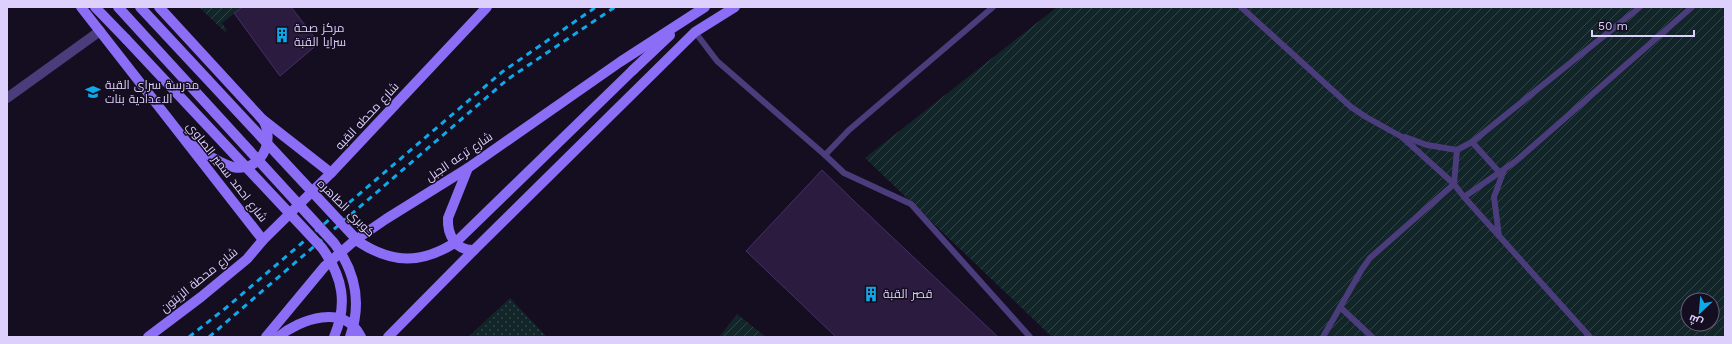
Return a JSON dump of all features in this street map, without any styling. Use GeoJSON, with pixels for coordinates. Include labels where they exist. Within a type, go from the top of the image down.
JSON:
{"type":"FeatureCollection","features":[{"type":"Feature","properties":{"kind":"main road","name":"شارع احمد سمير الصاوي"},"geometry":{"type":"LineString","coordinates":[[81,7],[263,240]]}},
{"type":"Feature","properties":{"kind":"main road"},"geometry":{"type":"LineString","coordinates":[[95,7],[322,248],[332,262],[342,293],[342,309],[339,325],[334,337]]}},
{"type":"Feature","properties":{"kind":"main road"},"geometry":{"type":"LineString","coordinates":[[118,7],[334,243],[342,255],[354,282],[356,311],[350,337]]}},
{"type":"Feature","properties":{"kind":"main road","name":"كوبري الطاهره"},"geometry":{"type":"LineString","coordinates":[[140,7],[359,242],[378,253],[400,259],[415,259],[430,256],[444,250],[456,242],[634,70]]}},
{"type":"Feature","properties":{"kind":"main road"},"geometry":{"type":"LineString","coordinates":[[159,7],[262,119],[267,126],[269,135],[268,144],[259,160],[251,165],[242,167],[229,165],[186,142]]}},
{"type":"Feature","properties":{"kind":"main road","name":"شارع محطه القبه"},"geometry":{"type":"LineString","coordinates":[[263,240],[331,173],[487,7]]}},
{"type":"Feature","properties":{"kind":"main road","name":"شارع ترعه الجبل"},"geometry":{"type":"LineString","coordinates":[[266,337],[324,266],[348,246],[386,219],[468,168],[620,62],[705,7]]}},
{"type":"Feature","properties":{"kind":"main road"},"geometry":{"type":"LineString","coordinates":[[388,337],[695,32],[735,7]]}},
{"type":"Feature","properties":{"kind":"main road","name":"شارع ترعه الجبل"},"geometry":{"type":"LineString","coordinates":[[634,70],[686,20]]}},
{"type":"Feature","properties":{"kind":"main road"},"geometry":{"type":"LineString","coordinates":[[262,119],[331,173]]}},
{"type":"Feature","properties":{"kind":"main road"},"geometry":{"type":"LineString","coordinates":[[468,168],[448,218],[448,226],[453,241],[459,247],[467,250],[474,250]]}},
{"type":"Feature","properties":{"kind":"main road","name":"شارع محطة الزيتون"},"geometry":{"type":"LineString","coordinates":[[148,337],[227,276],[247,259],[263,240]]}},
{"type":"Feature","properties":{"kind":"main road"},"geometry":{"type":"LineString","coordinates":[[278,337],[300,324],[328,316],[347,320],[355,327],[361,337]]}},
{"type":"Feature","properties":{"kind":"street"},"geometry":{"type":"LineString","coordinates":[[7,98],[100,31]]}},
{"type":"Feature","properties":{"kind":"lane"},"geometry":{"type":"LineString","coordinates":[[825,155],[849,130],[993,7]]}},
{"type":"Feature","properties":{"kind":"lane"},"geometry":{"type":"LineString","coordinates":[[1241,7],[1351,107],[1366,117],[1402,137],[1426,144],[1457,150],[1472,142],[1640,7]]}},
{"type":"Feature","properties":{"kind":"lane"},"geometry":{"type":"LineString","coordinates":[[1464,197],[1502,171],[1692,7]]}},
{"type":"Feature","properties":{"kind":"lane"},"geometry":{"type":"LineString","coordinates":[[695,32],[717,61],[825,155],[844,174],[911,204],[1030,337]]}},
{"type":"Feature","properties":{"kind":"lane"},"geometry":{"type":"LineString","coordinates":[[1402,137],[1454,184],[1590,337]]}},
{"type":"Feature","properties":{"kind":"lane"},"geometry":{"type":"LineString","coordinates":[[1472,142],[1502,171]]}},
{"type":"Feature","properties":{"kind":"lane"},"geometry":{"type":"LineString","coordinates":[[1324,337],[1362,269],[1370,258],[1454,184],[1457,150]]}},
{"type":"Feature","properties":{"kind":"lane"},"geometry":{"type":"LineString","coordinates":[[1499,236],[1494,197],[1502,171]]}},
{"type":"Feature","properties":{"kind":"lane"},"geometry":{"type":"LineString","coordinates":[[1340,307],[1372,337]]}},
{"type":"Feature","properties":{"kind":"green space"},"geometry":{"type":"Polygon","coordinates":[[[199,7],[243,7],[222,23],[227,30],[225,32],[199,7]]]}},
{"type":"Feature","properties":{"kind":"green space"},"geometry":{"type":"Polygon","coordinates":[[[1057,7],[1725,7],[1725,337],[1052,337],[865,158],[1057,7]]]}},
{"type":"Feature","properties":{"kind":"green space"},"geometry":{"type":"Polygon","coordinates":[[[510,298],[547,337],[468,337],[510,298]]]}},
{"type":"Feature","properties":{"kind":"green space"},"geometry":{"type":"Polygon","coordinates":[[[737,314],[766,337],[719,337],[737,314]]]}},
{"type":"Feature","properties":{"kind":"building","name":"مركز صحة سرايا القبة"},"geometry":{"type":"Polygon","coordinates":[[[243,7],[291,7],[319,43],[280,76],[234,13],[243,7]]]}},
{"type":"Feature","properties":{"kind":"building","name":"قصر القبة"},"geometry":{"type":"Polygon","coordinates":[[[822,170],[998,337],[836,337],[746,251],[822,170]]]}},
{"type":"Feature","properties":{"kind":"railway"},"geometry":{"type":"LineString","coordinates":[[189,337],[227,307],[502,72],[596,7]]}},
{"type":"Feature","properties":{"kind":"railway"},"geometry":{"type":"LineString","coordinates":[[209,337],[508,79],[615,7]]}},
{"type":"Feature","properties":{"kind":"place","name":"مركز صحة سرايا القبة"},"geometry":{"type":"Point","coordinates":[282,35]}},
{"type":"Feature","properties":{"kind":"place","name":"مدرسة سراى القبة الاعدادية بنات"},"geometry":{"type":"Point","coordinates":[93,92]}},
{"type":"Feature","properties":{"kind":"place","name":"قصر القبة"},"geometry":{"type":"Point","coordinates":[871,294]}}]}
